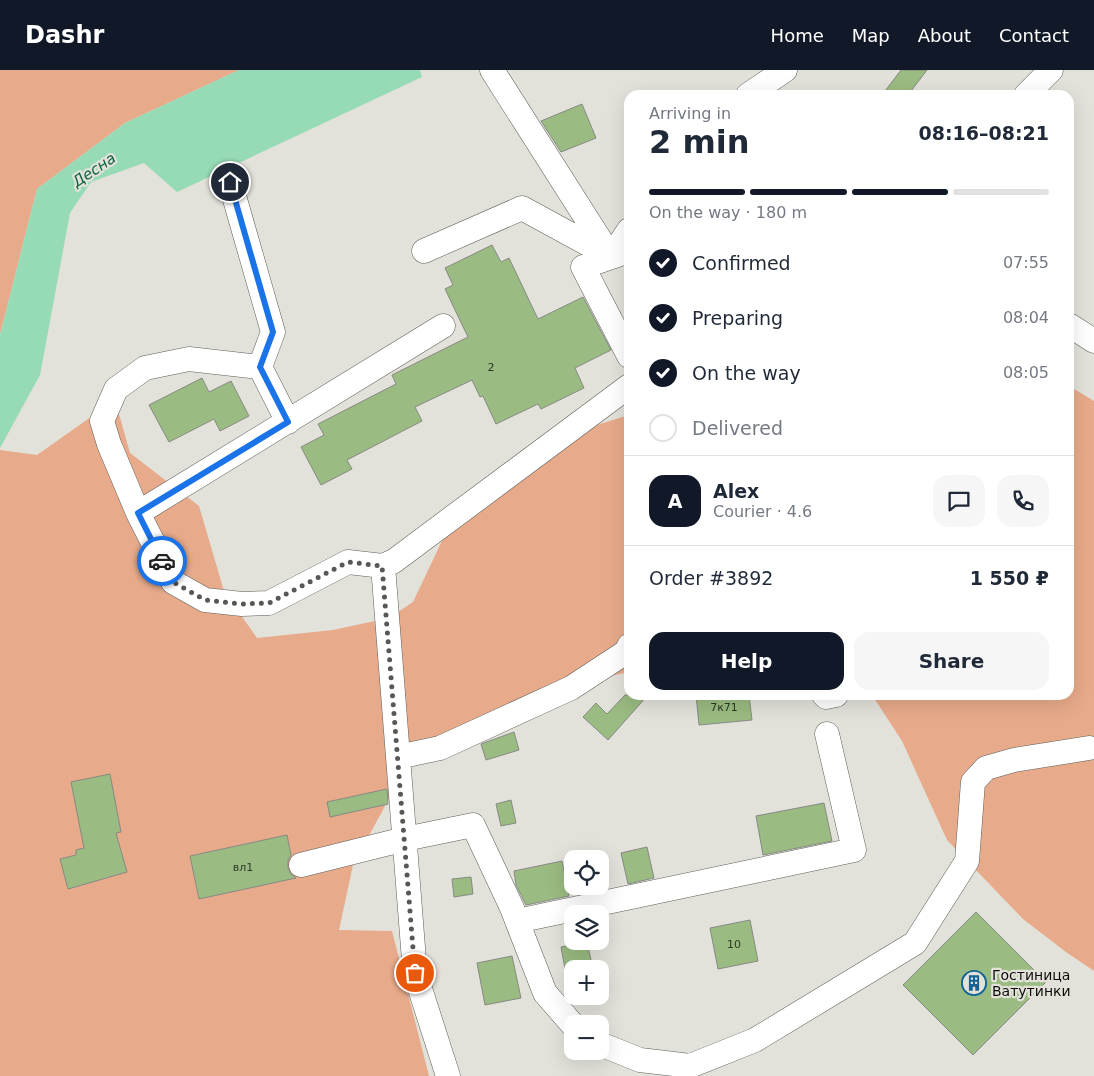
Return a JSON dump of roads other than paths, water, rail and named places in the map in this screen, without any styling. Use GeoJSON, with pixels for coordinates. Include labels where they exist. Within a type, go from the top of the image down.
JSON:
{"type":"FeatureCollection","features":[{"type":"Feature","properties":{"kind":"street"},"geometry":{"type":"LineString","coordinates":[[492,70],[620,254]]}},
{"type":"Feature","properties":{"kind":"street"},"geometry":{"type":"LineString","coordinates":[[755,90],[785,70]]}},
{"type":"Feature","properties":{"kind":"street"},"geometry":{"type":"LineString","coordinates":[[1031,90],[1051,70]]}},
{"type":"Feature","properties":{"kind":"street"},"geometry":{"type":"LineString","coordinates":[[230,182],[273,332],[260,367],[288,422]]}},
{"type":"Feature","properties":{"kind":"street"},"geometry":{"type":"LineString","coordinates":[[424,251],[522,208],[620,254]]}},
{"type":"Feature","properties":{"kind":"street"},"geometry":{"type":"LineString","coordinates":[[620,254],[583,267],[624,346]]}},
{"type":"Feature","properties":{"kind":"street"},"geometry":{"type":"LineString","coordinates":[[138,513],[443,326]]}},
{"type":"Feature","properties":{"kind":"street"},"geometry":{"type":"LineString","coordinates":[[1074,328],[1094,341]]}},
{"type":"Feature","properties":{"kind":"street"},"geometry":{"type":"LineString","coordinates":[[260,367],[189,359],[145,368],[116,390],[102,421],[109,444],[138,513],[173,582],[205,600],[242,604],[269,603],[348,562],[382,566],[394,561],[624,390]]}},
{"type":"Feature","properties":{"kind":"street"},"geometry":{"type":"LineString","coordinates":[[382,566],[415,973],[448,1076]]}},
{"type":"Feature","properties":{"kind":"street"},"geometry":{"type":"LineString","coordinates":[[398,757],[440,748],[571,688],[624,653]]}},
{"type":"Feature","properties":{"kind":"street"},"geometry":{"type":"LineString","coordinates":[[517,920],[854,850],[827,734]]}},
{"type":"Feature","properties":{"kind":"street"},"geometry":{"type":"LineString","coordinates":[[609,1048],[640,1060],[690,1066],[755,1040],[915,943],[966,861],[972,782],[986,768],[1014,760],[1089,748]]}},
{"type":"Feature","properties":{"kind":"street"},"geometry":{"type":"LineString","coordinates":[[301,865],[404,839],[473,825],[517,920],[544,993],[564,1015]]}},
{"type":"Feature","properties":{"kind":"water","name":"Десна"},"geometry":{"type":"Polygon","coordinates":[[[239,70],[420,70],[422,77],[177,192],[144,163],[91,182],[70,213],[40,375],[0,448],[0,335],[37,189],[125,123],[239,70]]]}},
{"type":"Feature","properties":{"kind":"place","name":"Гостиница Ватутинки"},"geometry":{"type":"Point","coordinates":[974,983]}}]}
